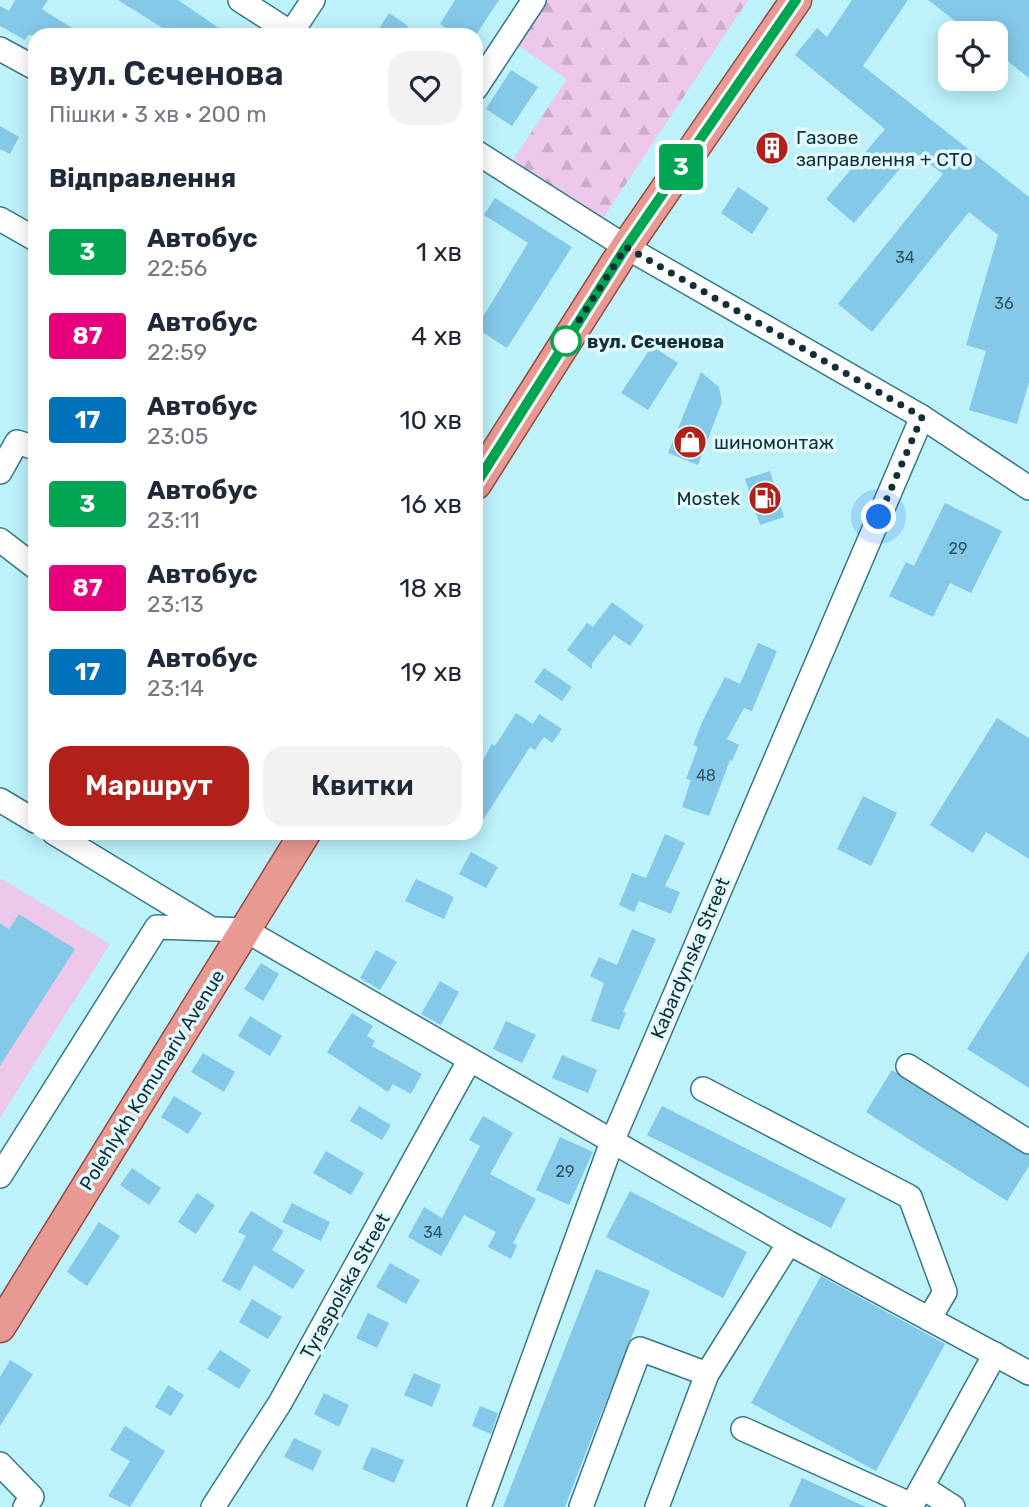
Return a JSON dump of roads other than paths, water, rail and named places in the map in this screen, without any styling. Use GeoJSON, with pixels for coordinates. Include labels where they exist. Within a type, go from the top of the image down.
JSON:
{"type":"FeatureCollection","features":[{"type":"Feature","properties":{"kind":"main road"},"geometry":{"type":"LineString","coordinates":[[483,473],[626,247],[796,0]]}},
{"type":"Feature","properties":{"kind":"main road","name":"Polehlykh Komunariv Avenue"},"geometry":{"type":"LineString","coordinates":[[0,1327],[302,840]]}},
{"type":"Feature","properties":{"kind":"street"},"geometry":{"type":"LineString","coordinates":[[240,0],[283,28]]}},
{"type":"Feature","properties":{"kind":"street"},"geometry":{"type":"LineString","coordinates":[[296,28],[313,0]]}},
{"type":"Feature","properties":{"kind":"street"},"geometry":{"type":"LineString","coordinates":[[483,77],[534,0]]}},
{"type":"Feature","properties":{"kind":"street"},"geometry":{"type":"LineString","coordinates":[[0,49],[28,64]]}},
{"type":"Feature","properties":{"kind":"street"},"geometry":{"type":"LineString","coordinates":[[483,156],[626,247],[922,417],[1029,488]]}},
{"type":"Feature","properties":{"kind":"street"},"geometry":{"type":"LineString","coordinates":[[0,219],[28,235]]}},
{"type":"Feature","properties":{"kind":"street","name":"Kabardynska Street"},"geometry":{"type":"LineString","coordinates":[[479,1507],[612,1142],[922,417]]}},
{"type":"Feature","properties":{"kind":"street"},"geometry":{"type":"LineString","coordinates":[[0,472],[14,445],[28,444]]}},
{"type":"Feature","properties":{"kind":"street"},"geometry":{"type":"LineString","coordinates":[[0,540],[28,562]]}},
{"type":"Feature","properties":{"kind":"street"},"geometry":{"type":"LineString","coordinates":[[0,800],[28,817]]}},
{"type":"Feature","properties":{"kind":"street"},"geometry":{"type":"LineString","coordinates":[[66,840],[209,927]]}},
{"type":"Feature","properties":{"kind":"street"},"geometry":{"type":"LineString","coordinates":[[0,1176],[157,927],[245,930],[789,1243],[1029,1373]]}},
{"type":"Feature","properties":{"kind":"street","name":"Tyraspolska Street"},"geometry":{"type":"LineString","coordinates":[[213,1507],[280,1403],[469,1061]]}},
{"type":"Feature","properties":{"kind":"street"},"geometry":{"type":"LineString","coordinates":[[908,1066],[1029,1142]]}},
{"type":"Feature","properties":{"kind":"street"},"geometry":{"type":"LineString","coordinates":[[703,1089],[910,1196],[945,1292],[929,1319]]}},
{"type":"Feature","properties":{"kind":"street"},"geometry":{"type":"LineString","coordinates":[[657,1507],[706,1374],[789,1243]]}},
{"type":"Feature","properties":{"kind":"street"},"geometry":{"type":"LineString","coordinates":[[581,1507],[640,1349],[706,1374]]}},
{"type":"Feature","properties":{"kind":"street"},"geometry":{"type":"LineString","coordinates":[[743,1429],[912,1505],[995,1354]]}},
{"type":"Feature","properties":{"kind":"street"},"geometry":{"type":"LineString","coordinates":[[0,1464],[32,1497],[25,1507]]}},
{"type":"Feature","properties":{"kind":"street"},"geometry":{"type":"LineString","coordinates":[[922,1487],[953,1507]]}},
{"type":"Feature","properties":{"kind":"place","name":"Газове заправлення + СТО"},"geometry":{"type":"Point","coordinates":[772,148]}},
{"type":"Feature","properties":{"kind":"place","name":"вул. Сєченова"},"geometry":{"type":"Point","coordinates":[566,341]}},
{"type":"Feature","properties":{"kind":"place","name":"шиномонтаж"},"geometry":{"type":"Point","coordinates":[690,442]}},
{"type":"Feature","properties":{"kind":"place","name":"Mostek"},"geometry":{"type":"Point","coordinates":[765,498]}}]}
